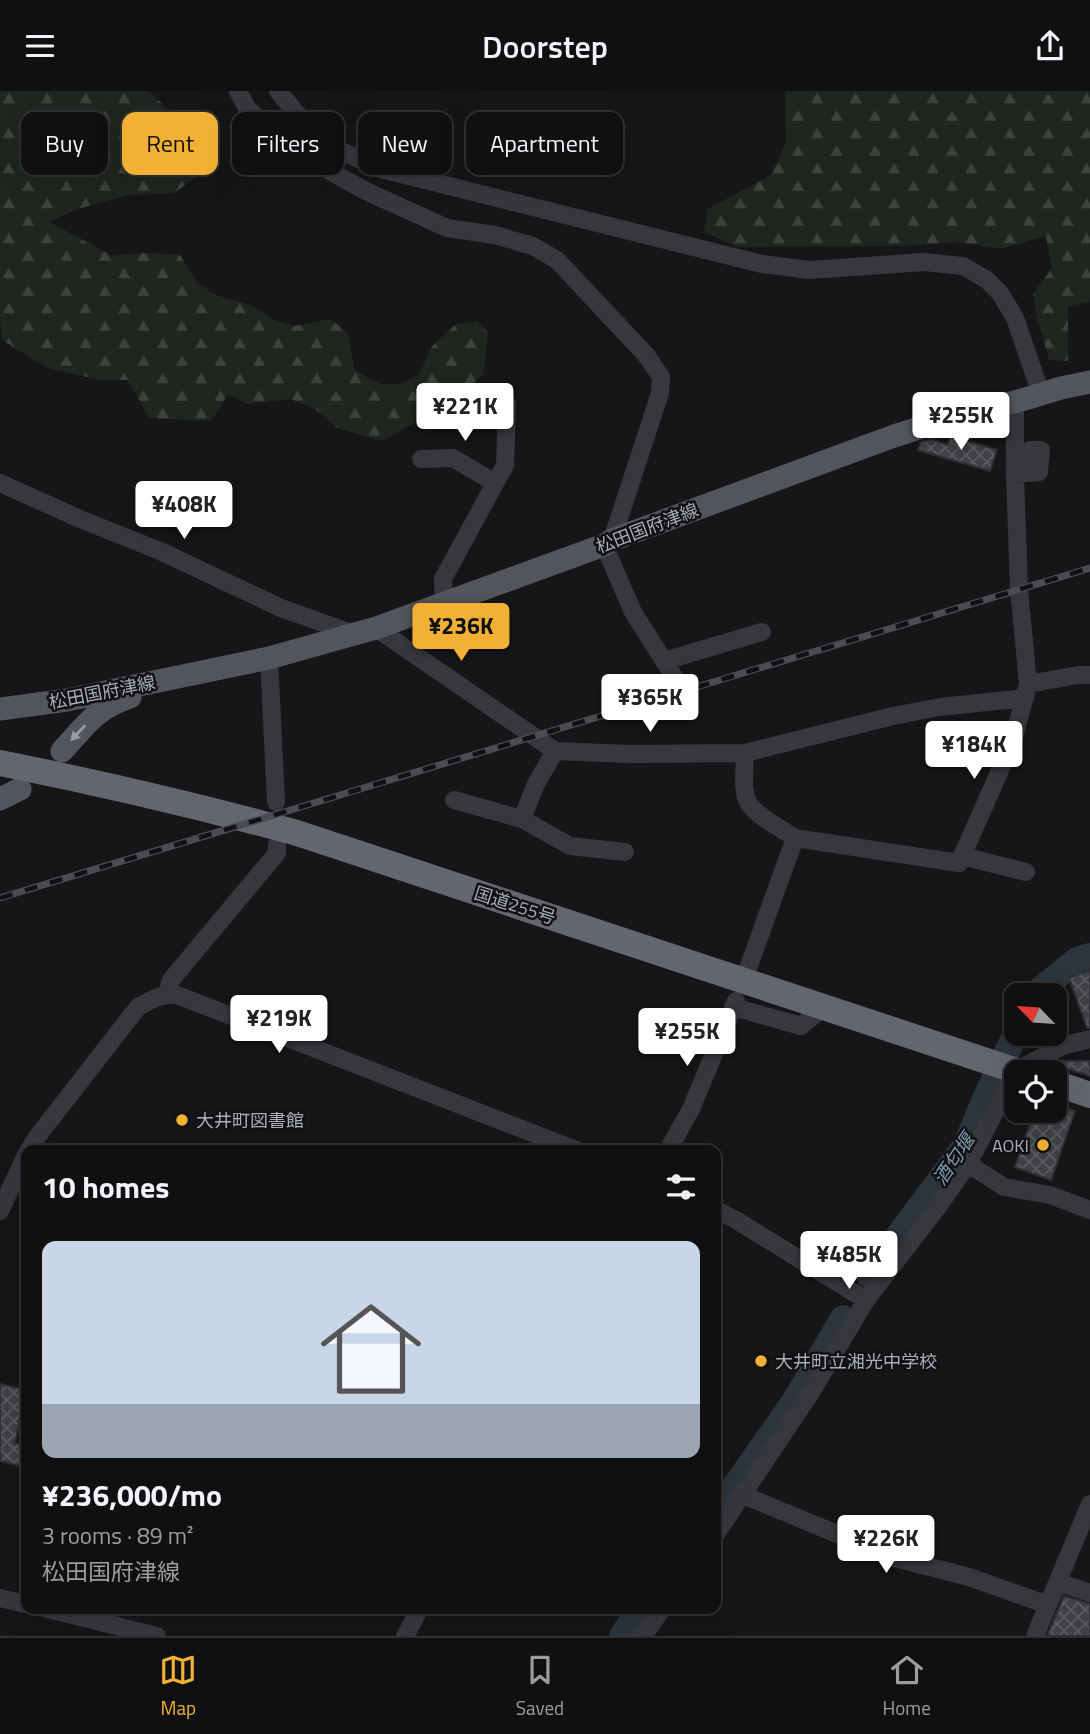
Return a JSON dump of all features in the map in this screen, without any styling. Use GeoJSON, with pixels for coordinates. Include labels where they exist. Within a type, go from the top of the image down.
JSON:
{"type":"FeatureCollection","features":[{"type":"Feature","properties":{"kind":"highway","name":"国道255号"},"geometry":{"type":"LineString","coordinates":[[0,763],[196,806],[287,839],[824,1007],[1004,1067]]}},
{"type":"Feature","properties":{"kind":"highway"},"geometry":{"type":"LineString","coordinates":[[1067,1087],[1090,1095]]}},
{"type":"Feature","properties":{"kind":"main road","name":"松田国府津線"},"geometry":{"type":"LineString","coordinates":[[0,709],[67,700],[269,658],[365,631],[894,436],[986,407],[1090,382]]}},
{"type":"Feature","properties":{"kind":"main road","name":"松田国府津線"},"geometry":{"type":"LineString","coordinates":[[62,751],[97,713],[112,703],[203,672]]}},
{"type":"Feature","properties":{"kind":"street"},"geometry":{"type":"LineString","coordinates":[[238,91],[247,108],[274,133],[368,193],[447,228],[495,235],[533,246],[557,260],[647,356],[661,377],[660,393],[608,543],[633,612],[678,683]]}},
{"type":"Feature","properties":{"kind":"street"},"geometry":{"type":"LineString","coordinates":[[278,91],[303,121],[338,149],[377,168],[762,264],[809,270],[924,262],[963,266],[987,280],[1000,293],[1015,318],[1041,394]]}},
{"type":"Feature","properties":{"kind":"street"},"geometry":{"type":"LineString","coordinates":[[745,753],[748,802],[757,812],[795,838],[959,863],[1013,741],[1027,691],[1018,589],[1015,402]]}},
{"type":"Feature","properties":{"kind":"street"},"geometry":{"type":"LineString","coordinates":[[444,603],[443,579],[505,465],[507,404]]}},
{"type":"Feature","properties":{"kind":"street"},"geometry":{"type":"LineString","coordinates":[[421,459],[453,458],[495,483]]}},
{"type":"Feature","properties":{"kind":"street"},"geometry":{"type":"LineString","coordinates":[[0,483],[160,551],[281,608],[365,631],[555,751],[630,754],[745,753],[893,716],[1027,691],[1078,675],[1090,675]]}},
{"type":"Feature","properties":{"kind":"street"},"geometry":{"type":"LineString","coordinates":[[664,661],[762,632]]}},
{"type":"Feature","properties":{"kind":"street"},"geometry":{"type":"LineString","coordinates":[[269,658],[276,802]]}},
{"type":"Feature","properties":{"kind":"street"},"geometry":{"type":"LineString","coordinates":[[522,819],[536,785],[555,751]]}},
{"type":"Feature","properties":{"kind":"street"},"geometry":{"type":"LineString","coordinates":[[454,800],[522,819],[570,846],[625,852]]}},
{"type":"Feature","properties":{"kind":"street"},"geometry":{"type":"LineString","coordinates":[[747,971],[795,838]]}},
{"type":"Feature","properties":{"kind":"street"},"geometry":{"type":"LineString","coordinates":[[167,993],[172,980],[287,839]]}},
{"type":"Feature","properties":{"kind":"street"},"geometry":{"type":"LineString","coordinates":[[962,856],[1026,872]]}},
{"type":"Feature","properties":{"kind":"street"},"geometry":{"type":"LineString","coordinates":[[32,1145],[138,1007],[167,993],[563,1145]]}},
{"type":"Feature","properties":{"kind":"street"},"geometry":{"type":"LineString","coordinates":[[671,1145],[691,1109],[734,1004],[801,1026],[824,1007]]}},
{"type":"Feature","properties":{"kind":"street"},"geometry":{"type":"LineString","coordinates":[[1028,1060],[1062,1046],[1090,1039]]}},
{"type":"Feature","properties":{"kind":"street"},"geometry":{"type":"LineString","coordinates":[[721,1527],[812,1391],[866,1300],[968,1164],[1004,1078]]}},
{"type":"Feature","properties":{"kind":"street"},"geometry":{"type":"LineString","coordinates":[[968,1164],[1004,1187],[1051,1195],[1090,1210]]}},
{"type":"Feature","properties":{"kind":"street"},"geometry":{"type":"LineString","coordinates":[[0,1211],[21,1166]]}},
{"type":"Feature","properties":{"kind":"street"},"geometry":{"type":"LineString","coordinates":[[721,1212],[866,1300]]}},
{"type":"Feature","properties":{"kind":"street"},"geometry":{"type":"LineString","coordinates":[[743,1495],[895,1557],[969,1577],[1048,1605]]}},
{"type":"Feature","properties":{"kind":"street"},"geometry":{"type":"LineString","coordinates":[[1035,1636],[1058,1582],[1082,1543],[1090,1504]]}},
{"type":"Feature","properties":{"kind":"street"},"geometry":{"type":"LineString","coordinates":[[1058,1582],[1090,1593]]}},
{"type":"Feature","properties":{"kind":"street"},"geometry":{"type":"LineString","coordinates":[[0,1598],[21,1603]]}},
{"type":"Feature","properties":{"kind":"street"},"geometry":{"type":"LineString","coordinates":[[68,1614],[157,1636]]}},
{"type":"Feature","properties":{"kind":"street"},"geometry":{"type":"LineString","coordinates":[[405,1636],[417,1614]]}},
{"type":"Feature","properties":{"kind":"street"},"geometry":{"type":"LineString","coordinates":[[643,1636],[659,1614]]}},
{"type":"Feature","properties":{"kind":"green space"},"geometry":{"type":"Polygon","coordinates":[[[0,91],[149,91],[171,112],[122,112],[122,175],[198,175],[175,193],[129,195],[77,209],[49,222],[111,255],[180,255],[197,282],[215,295],[253,306],[276,321],[295,326],[330,319],[347,332],[355,370],[380,384],[400,384],[419,375],[432,346],[456,324],[477,321],[488,332],[483,375],[448,403],[382,441],[337,428],[315,409],[291,399],[247,404],[228,394],[211,421],[149,418],[128,380],[101,380],[47,368],[2,340],[0,91]]]}},
{"type":"Feature","properties":{"kind":"green space"},"geometry":{"type":"Polygon","coordinates":[[[785,91],[1090,91],[1090,302],[1068,306],[1068,361],[1049,360],[1037,317],[1033,294],[1052,268],[1046,236],[1001,249],[956,242],[903,246],[738,247],[704,232],[708,209],[771,175],[786,142],[785,91]]]}},
{"type":"Feature","properties":{"kind":"building"},"geometry":{"type":"Polygon","coordinates":[[[950,436],[997,450],[990,471],[918,450],[921,442],[931,439],[948,445],[950,436]]]}},
{"type":"Feature","properties":{"kind":"building"},"geometry":{"type":"Polygon","coordinates":[[[1090,970],[1090,1028],[1087,1028],[1069,978],[1090,970]]]}},
{"type":"Feature","properties":{"kind":"building"},"geometry":{"type":"Polygon","coordinates":[[[1067,1061],[1090,1061],[1090,1076],[1067,1069],[1067,1061]]]}},
{"type":"Feature","properties":{"kind":"building","name":"AOKI"},"geometry":{"type":"Polygon","coordinates":[[[1067,1109],[1075,1111],[1051,1180],[1015,1167],[1030,1123],[1067,1123],[1067,1109]]]}},
{"type":"Feature","properties":{"kind":"building"},"geometry":{"type":"Polygon","coordinates":[[[0,1384],[21,1389],[21,1413],[15,1443],[21,1444],[21,1466],[0,1461],[0,1384]]]}},
{"type":"Feature","properties":{"kind":"building"},"geometry":{"type":"Polygon","coordinates":[[[1064,1596],[1090,1604],[1090,1636],[1047,1636],[1064,1596]]]}},
{"type":"Feature","properties":{"kind":"waterway","name":"酒匂堰"},"geometry":{"type":"LineString","coordinates":[[1048,983],[1077,960],[1090,956]]}},
{"type":"Feature","properties":{"kind":"waterway","name":"酒匂堰"},"geometry":{"type":"LineString","coordinates":[[869,1275],[966,1145],[1009,1047]]}},
{"type":"Feature","properties":{"kind":"waterway","name":"酒匂堰"},"geometry":{"type":"LineString","coordinates":[[721,1506],[794,1402],[843,1318]]}},
{"type":"Feature","properties":{"kind":"waterway","name":"酒匂堰"},"geometry":{"type":"LineString","coordinates":[[622,1636],[638,1614]]}},
{"type":"Feature","properties":{"kind":"railway"},"geometry":{"type":"LineString","coordinates":[[0,898],[1090,568]]}},
{"type":"Feature","properties":{"kind":"place","name":"大井町図書館"},"geometry":{"type":"Point","coordinates":[182,1120]}},
{"type":"Feature","properties":{"kind":"place","name":"AOKI"},"geometry":{"type":"Point","coordinates":[1043,1145]}},
{"type":"Feature","properties":{"kind":"place","name":"大井町立湘光中学校"},"geometry":{"type":"Point","coordinates":[761,1361]}}]}
